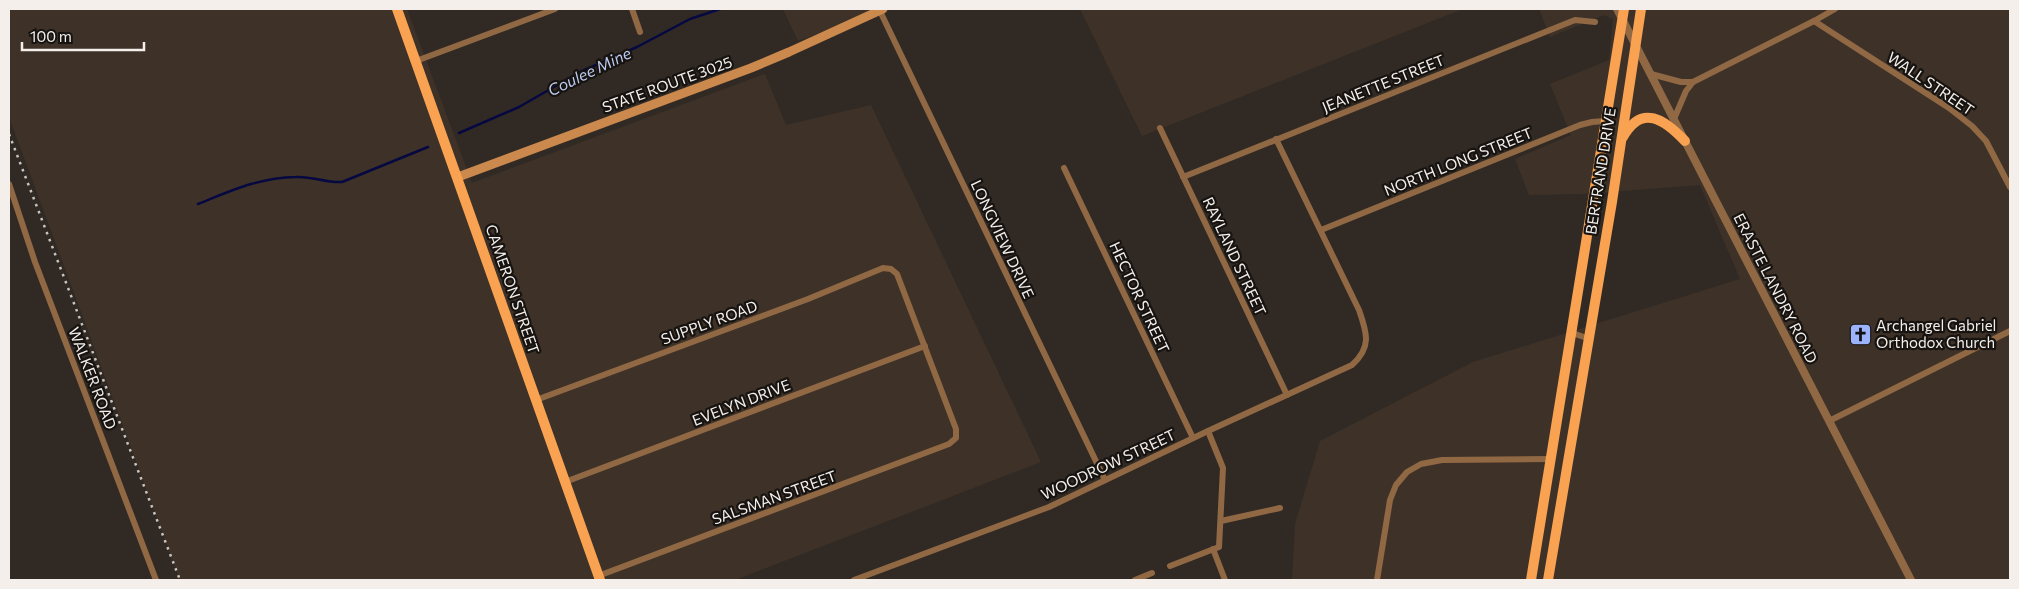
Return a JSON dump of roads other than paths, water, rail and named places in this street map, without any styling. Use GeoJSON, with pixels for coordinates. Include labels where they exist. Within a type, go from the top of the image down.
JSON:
{"type":"FeatureCollection","features":[{"type":"Feature","properties":{"kind":"main road","name":"CAMERON STREET"},"geometry":{"type":"LineString","coordinates":[[397,9],[599,578]]}},
{"type":"Feature","properties":{"kind":"main road","name":"STATE ROUTE 3025"},"geometry":{"type":"LineString","coordinates":[[458,177],[751,68],[808,44],[881,9]]}},
{"type":"Feature","properties":{"kind":"main road","name":"BERTRAND DRIVE"},"geometry":{"type":"LineString","coordinates":[[1548,580],[1640,9]]}},
{"type":"Feature","properties":{"kind":"main road","name":"BERTRAND DRIVE"},"geometry":{"type":"LineString","coordinates":[[1531,580],[1623,14]]}},
{"type":"Feature","properties":{"kind":"main road"},"geometry":{"type":"LineString","coordinates":[[1620,142],[1633,124],[1640,119],[1650,117],[1660,119],[1669,125],[1685,141]]}},
{"type":"Feature","properties":{"kind":"street"},"geometry":{"type":"LineString","coordinates":[[416,61],[555,9]]}},
{"type":"Feature","properties":{"kind":"street"},"geometry":{"type":"LineString","coordinates":[[632,9],[640,32]]}},
{"type":"Feature","properties":{"kind":"street","name":"LONGVIEW DRIVE"},"geometry":{"type":"LineString","coordinates":[[881,9],[1105,480]]}},
{"type":"Feature","properties":{"kind":"street","name":"ERASTE LANDRY ROAD"},"geometry":{"type":"LineString","coordinates":[[1617,9],[1623,14],[1634,44],[1911,580]]}},
{"type":"Feature","properties":{"kind":"street"},"geometry":{"type":"LineString","coordinates":[[1674,119],[1686,91],[1693,82],[1836,9]]}},
{"type":"Feature","properties":{"kind":"street","name":"JEANETTE STREET"},"geometry":{"type":"LineString","coordinates":[[1183,177],[1575,20],[1595,22]]}},
{"type":"Feature","properties":{"kind":"street","name":"WALL STREET"},"geometry":{"type":"LineString","coordinates":[[1814,21],[1941,103],[1972,126],[1986,141],[2010,187]]}},
{"type":"Feature","properties":{"kind":"street"},"geometry":{"type":"LineString","coordinates":[[1651,74],[1678,82],[1693,82]]}},
{"type":"Feature","properties":{"kind":"street","name":"NORTH LONG STREET"},"geometry":{"type":"LineString","coordinates":[[1321,230],[1580,125],[1605,121]]}},
{"type":"Feature","properties":{"kind":"street","name":"RAYLAND STREET"},"geometry":{"type":"LineString","coordinates":[[1160,128],[1287,395]]}},
{"type":"Feature","properties":{"kind":"street"},"geometry":{"type":"LineString","coordinates":[[1276,139],[1321,230]]}},
{"type":"Feature","properties":{"kind":"street","name":"HECTOR STREET"},"geometry":{"type":"LineString","coordinates":[[1064,168],[1193,438]]}},
{"type":"Feature","properties":{"kind":"street","name":"WALKER ROAD"},"geometry":{"type":"LineString","coordinates":[[9,184],[38,271],[156,580]]}},
{"type":"Feature","properties":{"kind":"street","name":"WOODROW STREET"},"geometry":{"type":"LineString","coordinates":[[854,580],[1049,507],[1352,365],[1364,353],[1366,336],[1359,310],[1321,230]]}},
{"type":"Feature","properties":{"kind":"street","name":"SUPPLY ROAD"},"geometry":{"type":"LineString","coordinates":[[536,400],[808,299],[883,268],[891,269],[897,274],[925,346]]}},
{"type":"Feature","properties":{"kind":"street"},"geometry":{"type":"LineString","coordinates":[[1830,422],[2010,331]]}},
{"type":"Feature","properties":{"kind":"street"},"geometry":{"type":"LineString","coordinates":[[1572,333],[1587,338]]}},
{"type":"Feature","properties":{"kind":"street","name":"SALSMAN STREET"},"geometry":{"type":"LineString","coordinates":[[599,578],[949,444],[956,438],[956,429],[925,346]]}},
{"type":"Feature","properties":{"kind":"street","name":"EVELYN DRIVE"},"geometry":{"type":"LineString","coordinates":[[565,482],[925,346]]}},
{"type":"Feature","properties":{"kind":"street"},"geometry":{"type":"LineString","coordinates":[[1170,566],[1219,547],[1223,468],[1208,431]]}},
{"type":"Feature","properties":{"kind":"street"},"geometry":{"type":"LineString","coordinates":[[1377,580],[1392,495],[1396,485],[1407,472],[1421,464],[1442,460],[1550,459]]}},
{"type":"Feature","properties":{"kind":"street"},"geometry":{"type":"LineString","coordinates":[[1221,521],[1280,508]]}},
{"type":"Feature","properties":{"kind":"street"},"geometry":{"type":"LineString","coordinates":[[1213,549],[1225,580]]}},
{"type":"Feature","properties":{"kind":"street"},"geometry":{"type":"LineString","coordinates":[[1135,580],[1152,573]]}},
{"type":"Feature","properties":{"kind":"waterway","name":"Coulee Mine"},"geometry":{"type":"LineString","coordinates":[[459,133],[519,107],[580,72],[637,47],[690,19],[720,9]]}},
{"type":"Feature","properties":{"kind":"waterway","name":"Coulee Mine"},"geometry":{"type":"LineString","coordinates":[[198,204],[258,182],[282,178],[302,177],[342,182],[428,147]]}},
{"type":"Feature","properties":{"kind":"railway"},"geometry":{"type":"LineString","coordinates":[[9,134],[180,580]]}},
{"type":"Feature","properties":{"kind":"place","name":"Archangel Gabriel Orthodox Church"},"geometry":{"type":"Point","coordinates":[1860,334]}}]}
